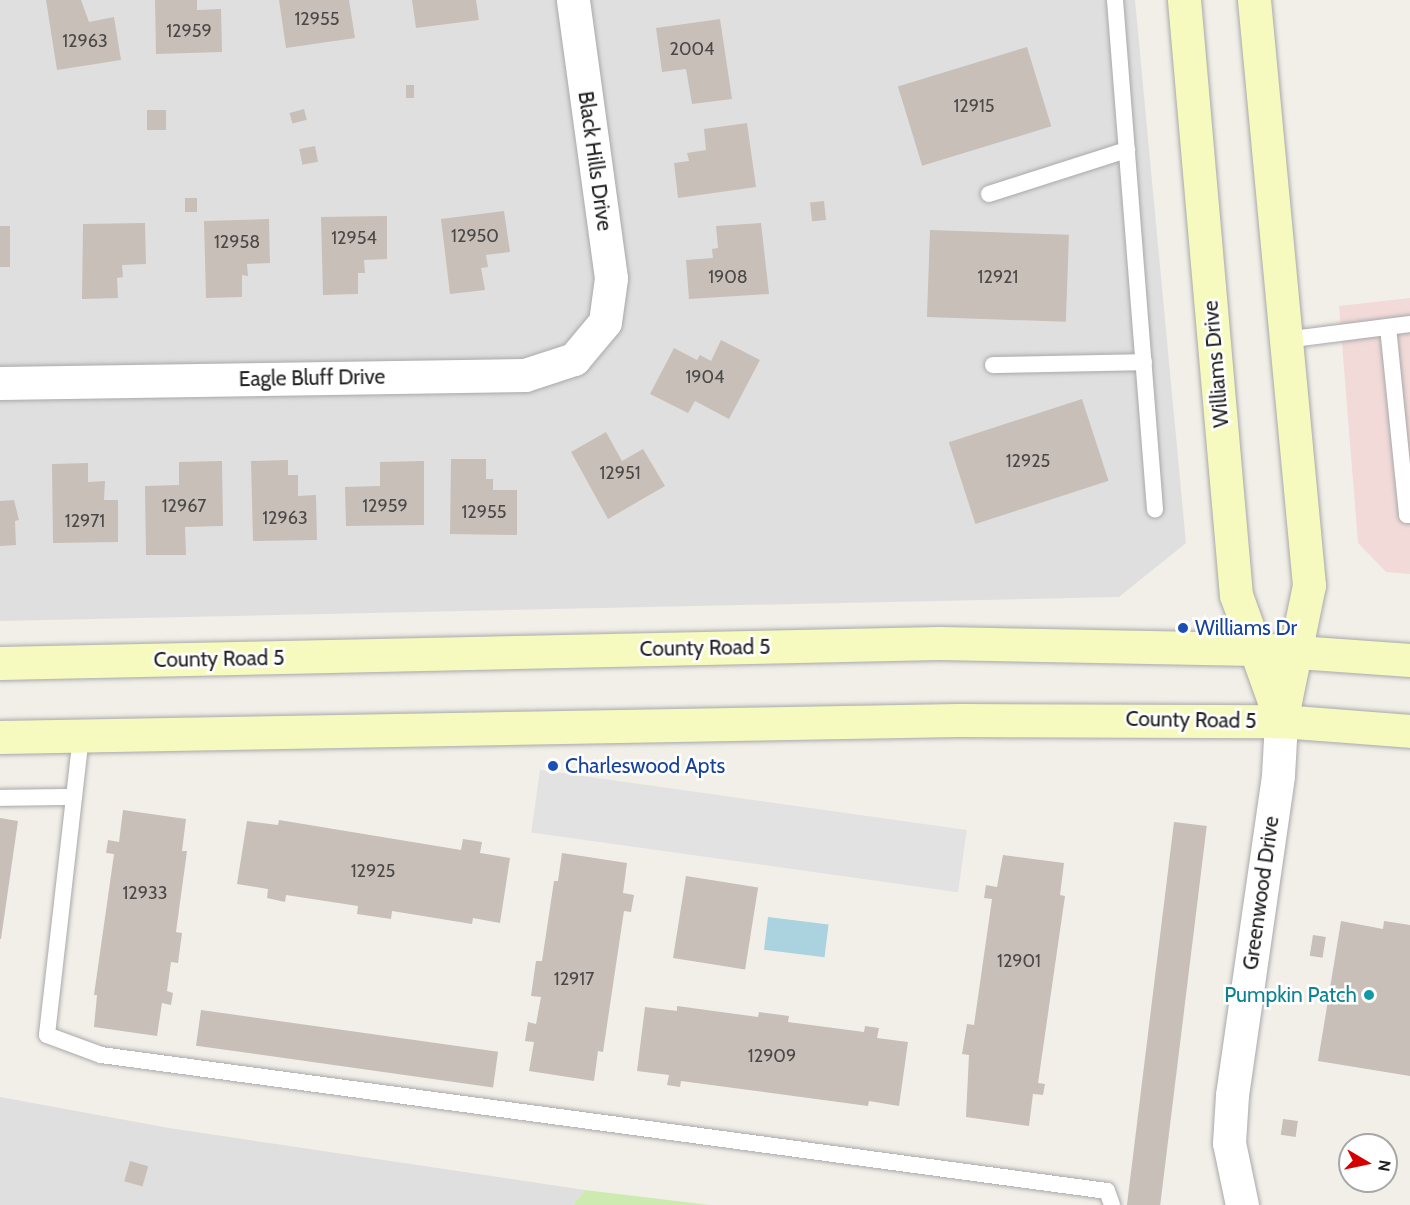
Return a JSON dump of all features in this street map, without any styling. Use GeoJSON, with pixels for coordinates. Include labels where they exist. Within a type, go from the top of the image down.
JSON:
{"type":"FeatureCollection","features":[{"type":"Feature","properties":{"kind":"main road","name":"Williams Drive"},"geometry":{"type":"LineString","coordinates":[[1184,0],[1236,595],[1281,722]]}},
{"type":"Feature","properties":{"kind":"main road"},"geometry":{"type":"LineString","coordinates":[[1254,0],[1309,585],[1296,652]]}},
{"type":"Feature","properties":{"kind":"main road","name":"County Road 5"},"geometry":{"type":"LineString","coordinates":[[0,663],[939,643],[1255,650],[1410,660]]}},
{"type":"Feature","properties":{"kind":"main road","name":"Greenwood Drive"},"geometry":{"type":"LineString","coordinates":[[1281,722],[1296,652]]}},
{"type":"Feature","properties":{"kind":"main road","name":"County Road 5"},"geometry":{"type":"LineString","coordinates":[[0,736],[641,723],[1281,722],[1410,731]]}},
{"type":"Feature","properties":{"kind":"street","name":"Black Hills Drive"},"geometry":{"type":"LineString","coordinates":[[573,0],[611,278],[605,322]]}},
{"type":"Feature","properties":{"kind":"street","name":"Eagle Bluff Drive"},"geometry":{"type":"LineString","coordinates":[[0,383],[525,375],[574,359],[605,322]]}},
{"type":"Feature","properties":{"kind":"street","name":"Greenwood Drive"},"geometry":{"type":"LineString","coordinates":[[1242,1205],[1229,1143],[1232,1095],[1278,775],[1281,722]]}},
{"type":"Feature","properties":{"kind":"lane"},"geometry":{"type":"LineString","coordinates":[[1115,0],[1155,509]]}},
{"type":"Feature","properties":{"kind":"lane"},"geometry":{"type":"LineString","coordinates":[[989,194],[1127,150]]}},
{"type":"Feature","properties":{"kind":"lane"},"geometry":{"type":"LineString","coordinates":[[1285,340],[1410,324]]}},
{"type":"Feature","properties":{"kind":"lane"},"geometry":{"type":"LineString","coordinates":[[1388,327],[1407,515],[1410,515]]}},
{"type":"Feature","properties":{"kind":"lane"},"geometry":{"type":"LineString","coordinates":[[993,365],[1144,362]]}},
{"type":"Feature","properties":{"kind":"lane"},"geometry":{"type":"LineString","coordinates":[[81,736],[48,1035],[100,1055],[1107,1191],[1112,1205]]}},
{"type":"Feature","properties":{"kind":"lane"},"geometry":{"type":"LineString","coordinates":[[0,798],[74,797]]}},
{"type":"Feature","properties":{"kind":"shaded area"},"geometry":{"type":"Polygon","coordinates":[[[0,0],[1135,0],[1186,543],[1119,597],[0,621],[0,0]]]}},
{"type":"Feature","properties":{"kind":"shaded area"},"geometry":{"type":"Polygon","coordinates":[[[1410,298],[1410,574],[1386,572],[1358,543],[1339,306],[1410,298]]]}},
{"type":"Feature","properties":{"kind":"shaded area"},"geometry":{"type":"Polygon","coordinates":[[[540,770],[967,830],[958,892],[531,832],[540,770]]]}},
{"type":"Feature","properties":{"kind":"shaded area"},"geometry":{"type":"Polygon","coordinates":[[[0,1097],[169,1128],[585,1190],[573,1205],[0,1205],[0,1097]]]}},
{"type":"Feature","properties":{"kind":"green space"},"geometry":{"type":"Polygon","coordinates":[[[585,1190],[710,1205],[573,1205],[585,1190]]]}},
{"type":"Feature","properties":{"kind":"water"},"geometry":{"type":"Polygon","coordinates":[[[768,917],[829,924],[825,957],[764,950],[768,917]]]}},
{"type":"Feature","properties":{"kind":"building"},"geometry":{"type":"Polygon","coordinates":[[[46,0],[81,0],[89,22],[114,17],[121,60],[57,70],[46,0]]]}},
{"type":"Feature","properties":{"kind":"building"},"geometry":{"type":"Polygon","coordinates":[[[155,0],[197,0],[197,10],[221,9],[222,52],[156,54],[155,0]]]}},
{"type":"Feature","properties":{"kind":"building"},"geometry":{"type":"Polygon","coordinates":[[[279,0],[349,0],[355,38],[286,48],[279,0]]]}},
{"type":"Feature","properties":{"kind":"building"},"geometry":{"type":"Polygon","coordinates":[[[412,0],[476,0],[479,20],[416,28],[412,0]]]}},
{"type":"Feature","properties":{"kind":"building"},"geometry":{"type":"Polygon","coordinates":[[[720,19],[732,99],[692,104],[686,69],[662,72],[656,28],[720,19]]]}},
{"type":"Feature","properties":{"kind":"building"},"geometry":{"type":"Polygon","coordinates":[[[1027,47],[1051,126],[922,166],[898,86],[1027,47]]]}},
{"type":"Feature","properties":{"kind":"building"},"geometry":{"type":"Polygon","coordinates":[[[406,85],[414,85],[414,98],[406,98],[406,85]]]}},
{"type":"Feature","properties":{"kind":"building"},"geometry":{"type":"Polygon","coordinates":[[[304,109],[307,120],[292,124],[290,113],[304,109]]]}},
{"type":"Feature","properties":{"kind":"building"},"geometry":{"type":"Polygon","coordinates":[[[147,110],[166,110],[166,130],[147,130],[147,110]]]}},
{"type":"Feature","properties":{"kind":"building"},"geometry":{"type":"Polygon","coordinates":[[[747,123],[756,187],[678,198],[674,163],[689,161],[687,153],[706,150],[704,129],[747,123]]]}},
{"type":"Feature","properties":{"kind":"building"},"geometry":{"type":"Polygon","coordinates":[[[315,146],[318,162],[302,165],[299,149],[315,146]]]}},
{"type":"Feature","properties":{"kind":"building"},"geometry":{"type":"Polygon","coordinates":[[[185,198],[197,198],[197,212],[185,212],[185,198]]]}},
{"type":"Feature","properties":{"kind":"building"},"geometry":{"type":"Polygon","coordinates":[[[824,201],[826,220],[812,221],[810,202],[824,201]]]}},
{"type":"Feature","properties":{"kind":"building"},"geometry":{"type":"Polygon","coordinates":[[[504,211],[510,252],[486,255],[488,267],[481,268],[485,290],[450,294],[441,219],[504,211]]]}},
{"type":"Feature","properties":{"kind":"building"},"geometry":{"type":"Polygon","coordinates":[[[387,216],[387,259],[364,260],[365,273],[358,273],[358,294],[323,295],[321,217],[387,216]]]}},
{"type":"Feature","properties":{"kind":"building"},"geometry":{"type":"Polygon","coordinates":[[[269,219],[270,263],[247,264],[248,276],[242,275],[242,297],[206,298],[204,221],[269,219]]]}},
{"type":"Feature","properties":{"kind":"building"},"geometry":{"type":"Polygon","coordinates":[[[145,223],[146,264],[122,265],[123,277],[117,278],[118,298],[82,299],[83,224],[145,223]]]}},
{"type":"Feature","properties":{"kind":"building"},"geometry":{"type":"Polygon","coordinates":[[[761,223],[769,294],[689,299],[686,260],[713,258],[712,249],[718,248],[716,226],[761,223]]]}},
{"type":"Feature","properties":{"kind":"building"},"geometry":{"type":"Polygon","coordinates":[[[0,226],[10,226],[10,267],[0,267],[0,226]]]}},
{"type":"Feature","properties":{"kind":"building"},"geometry":{"type":"Polygon","coordinates":[[[930,230],[1069,235],[1066,322],[927,317],[930,230]]]}},
{"type":"Feature","properties":{"kind":"building"},"geometry":{"type":"Polygon","coordinates":[[[721,340],[760,360],[729,419],[695,401],[688,413],[650,394],[674,348],[697,360],[700,355],[711,361],[721,340]]]}},
{"type":"Feature","properties":{"kind":"building"},"geometry":{"type":"Polygon","coordinates":[[[1082,399],[1109,481],[975,524],[949,442],[1082,399]]]}},
{"type":"Feature","properties":{"kind":"building"},"geometry":{"type":"Polygon","coordinates":[[[606,432],[622,461],[643,449],[665,486],[608,519],[571,452],[606,432]]]}},
{"type":"Feature","properties":{"kind":"building"},"geometry":{"type":"Polygon","coordinates":[[[451,459],[486,459],[486,479],[493,479],[493,490],[517,490],[517,535],[450,534],[451,459]]]}},
{"type":"Feature","properties":{"kind":"building"},"geometry":{"type":"Polygon","coordinates":[[[288,460],[288,475],[298,475],[298,496],[316,495],[317,540],[253,541],[251,461],[288,460]]]}},
{"type":"Feature","properties":{"kind":"building"},"geometry":{"type":"Polygon","coordinates":[[[222,461],[223,526],[185,527],[186,555],[146,555],[145,486],[179,485],[179,462],[222,461]]]}},
{"type":"Feature","properties":{"kind":"building"},"geometry":{"type":"Polygon","coordinates":[[[424,461],[424,525],[346,526],[345,487],[380,486],[380,462],[424,461]]]}},
{"type":"Feature","properties":{"kind":"building"},"geometry":{"type":"Polygon","coordinates":[[[88,463],[88,482],[105,481],[104,500],[118,500],[118,542],[53,543],[52,464],[88,463]]]}},
{"type":"Feature","properties":{"kind":"building"},"geometry":{"type":"Polygon","coordinates":[[[14,500],[19,520],[15,521],[16,545],[0,546],[0,501],[14,500]]]}},
{"type":"Feature","properties":{"kind":"building"},"geometry":{"type":"Polygon","coordinates":[[[123,810],[186,819],[182,851],[187,851],[176,932],[182,933],[178,963],[171,962],[167,991],[173,993],[171,1005],[162,1003],[157,1036],[94,1027],[97,995],[94,995],[114,854],[106,853],[108,840],[119,842],[123,810]]]}},
{"type":"Feature","properties":{"kind":"building"},"geometry":{"type":"Polygon","coordinates":[[[0,818],[18,821],[1,939],[0,939],[0,818]]]}},
{"type":"Feature","properties":{"kind":"building"},"geometry":{"type":"Polygon","coordinates":[[[279,820],[461,850],[463,839],[482,842],[480,853],[510,858],[500,923],[473,918],[472,924],[392,911],[391,919],[357,914],[358,906],[286,895],[285,902],[267,898],[268,889],[237,884],[247,821],[278,825],[279,820]]]}},
{"type":"Feature","properties":{"kind":"building"},"geometry":{"type":"Polygon","coordinates":[[[1174,822],[1207,826],[1160,1205],[1127,1205],[1174,822]]]}},
{"type":"Feature","properties":{"kind":"building"},"geometry":{"type":"Polygon","coordinates":[[[562,853],[627,863],[623,893],[634,895],[631,912],[624,911],[603,1052],[598,1051],[594,1081],[529,1071],[534,1042],[525,1041],[528,1022],[536,1024],[541,997],[531,996],[536,961],[542,961],[554,881],[558,881],[562,853]]]}},
{"type":"Feature","properties":{"kind":"building"},"geometry":{"type":"Polygon","coordinates":[[[1003,855],[1064,863],[1060,895],[1065,896],[1038,1083],[1045,1084],[1043,1095],[1033,1094],[1029,1126],[966,1117],[969,1055],[962,1054],[967,1024],[974,1025],[992,899],[984,898],[986,885],[997,887],[1003,855]]]}},
{"type":"Feature","properties":{"kind":"building"},"geometry":{"type":"Polygon","coordinates":[[[686,876],[758,887],[745,969],[673,958],[686,876]]]}},
{"type":"Feature","properties":{"kind":"building","name":"Pumpkin Patch"},"geometry":{"type":"Polygon","coordinates":[[[1341,921],[1383,929],[1384,921],[1410,925],[1410,1076],[1318,1061],[1341,921]]]}},
{"type":"Feature","properties":{"kind":"building"},"geometry":{"type":"Polygon","coordinates":[[[1313,935],[1326,937],[1323,958],[1310,956],[1313,935]]]}},
{"type":"Feature","properties":{"kind":"building"},"geometry":{"type":"Polygon","coordinates":[[[677,1006],[758,1017],[759,1012],[789,1016],[788,1022],[864,1032],[865,1026],[879,1028],[877,1038],[908,1042],[899,1106],[869,1101],[868,1106],[681,1081],[680,1087],[667,1085],[669,1075],[637,1071],[645,1007],[677,1011],[677,1006]]]}},
{"type":"Feature","properties":{"kind":"building"},"geometry":{"type":"Polygon","coordinates":[[[201,1010],[498,1052],[493,1087],[196,1046],[201,1010]]]}},
{"type":"Feature","properties":{"kind":"building"},"geometry":{"type":"Polygon","coordinates":[[[1283,1119],[1298,1121],[1296,1137],[1281,1135],[1283,1119]]]}},
{"type":"Feature","properties":{"kind":"building"},"geometry":{"type":"Polygon","coordinates":[[[130,1161],[148,1166],[142,1186],[124,1181],[130,1161]]]}},
{"type":"Feature","properties":{"kind":"place","name":"Williams Dr"},"geometry":{"type":"Point","coordinates":[1183,628]}},
{"type":"Feature","properties":{"kind":"place","name":"Charleswood Apts"},"geometry":{"type":"Point","coordinates":[553,766]}},
{"type":"Feature","properties":{"kind":"place","name":"Pumpkin Patch"},"geometry":{"type":"Point","coordinates":[1369,995]}}]}
